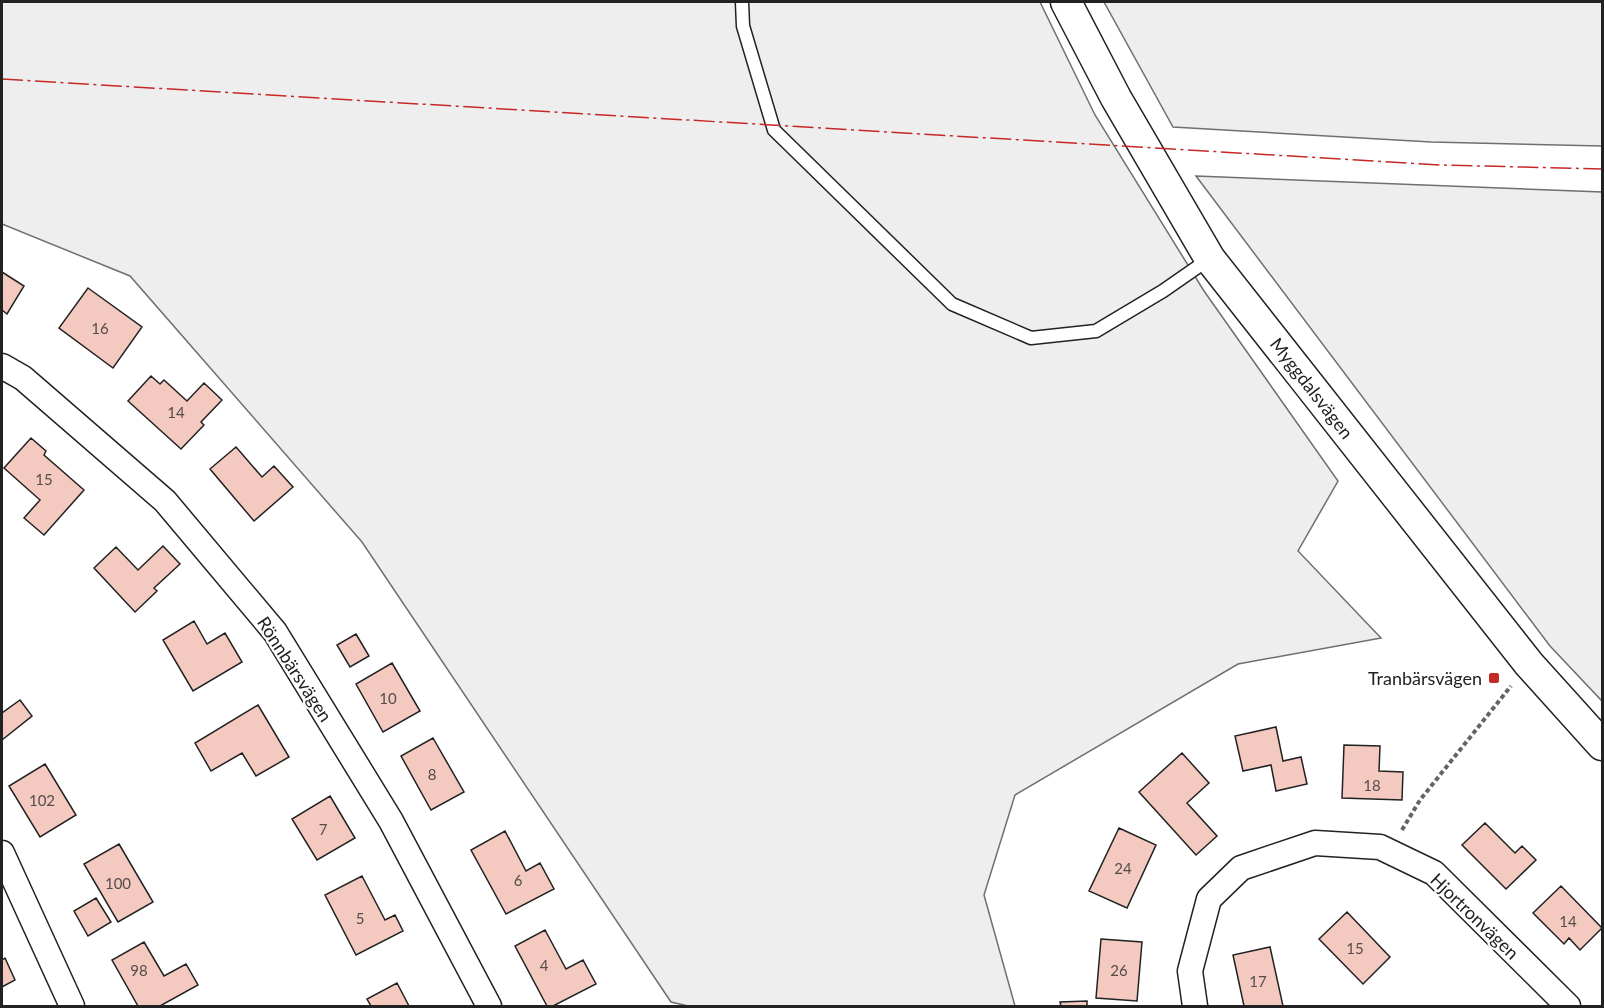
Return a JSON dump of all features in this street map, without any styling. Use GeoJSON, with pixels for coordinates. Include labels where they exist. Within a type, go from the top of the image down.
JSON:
{"type":"FeatureCollection","features":[{"type":"Feature","properties":{"kind":"street","name":"Myggdalsvägen"},"geometry":{"type":"LineString","coordinates":[[1066,2],[1116,98],[1210,259],[1529,664],[1602,745]]}},
{"type":"Feature","properties":{"kind":"street","name":"Rönnbärsvägen"},"geometry":{"type":"LineString","coordinates":[[2,366],[23,378],[165,501],[275,632],[391,821],[489,1006]]}},
{"type":"Feature","properties":{"kind":"street","name":"Hjortronvägen"},"geometry":{"type":"LineString","coordinates":[[1195,1006],[1190,971],[1209,899],[1241,868],[1315,843],[1380,847],[1434,873],[1568,1006]]}},
{"type":"Feature","properties":{"kind":"street"},"geometry":{"type":"LineString","coordinates":[[2,853],[72,1006]]}},
{"type":"Feature","properties":{"kind":"lane"},"geometry":{"type":"LineString","coordinates":[[742,2],[743,26],[774,130],[952,304],[1031,339],[1096,331],[1163,291],[1210,259]]}},
{"type":"Feature","properties":{"kind":"path"},"geometry":{"type":"LineString","coordinates":[[1396,855],[1403,827],[1420,800],[1529,664]]}},
{"type":"Feature","properties":{"kind":"shaded area"},"geometry":{"type":"Polygon","coordinates":[[[2,2],[1040,2],[1095,115],[1204,291],[1338,481],[1298,551],[1381,638],[1238,664],[1015,795],[984,895],[1015,1006],[688,1006],[671,1002],[362,542],[130,276],[2,224],[2,2]]]}},
{"type":"Feature","properties":{"kind":"shaded area"},"geometry":{"type":"Polygon","coordinates":[[[1104,2],[1602,2],[1602,146],[1431,142],[1173,127],[1104,2]]]}},
{"type":"Feature","properties":{"kind":"shaded area"},"geometry":{"type":"Polygon","coordinates":[[[1196,176],[1602,192],[1602,701],[1550,646],[1196,176]]]}},
{"type":"Feature","properties":{"kind":"building"},"geometry":{"type":"Polygon","coordinates":[[[2,272],[24,286],[7,314],[2,310],[2,272]]]}},
{"type":"Feature","properties":{"kind":"building"},"geometry":{"type":"Polygon","coordinates":[[[88,288],[142,327],[113,368],[59,328],[88,288]]]}},
{"type":"Feature","properties":{"kind":"building"},"geometry":{"type":"Polygon","coordinates":[[[151,376],[160,384],[164,380],[187,401],[204,383],[222,400],[201,422],[204,425],[181,449],[128,401],[151,376]]]}},
{"type":"Feature","properties":{"kind":"building"},"geometry":{"type":"Polygon","coordinates":[[[31,438],[46,451],[44,455],[84,490],[44,535],[24,518],[40,500],[4,468],[31,438]]]}},
{"type":"Feature","properties":{"kind":"building"},"geometry":{"type":"Polygon","coordinates":[[[236,447],[262,477],[274,466],[293,487],[254,521],[210,469],[236,447]]]}},
{"type":"Feature","properties":{"kind":"building"},"geometry":{"type":"Polygon","coordinates":[[[163,546],[180,564],[154,588],[157,591],[135,612],[94,568],[116,547],[138,570],[163,546]]]}},
{"type":"Feature","properties":{"kind":"building"},"geometry":{"type":"Polygon","coordinates":[[[194,621],[207,644],[225,633],[242,662],[193,691],[163,640],[194,621]]]}},
{"type":"Feature","properties":{"kind":"building"},"geometry":{"type":"Polygon","coordinates":[[[356,634],[369,656],[350,667],[337,645],[356,634]]]}},
{"type":"Feature","properties":{"kind":"building"},"geometry":{"type":"Polygon","coordinates":[[[392,663],[420,711],[383,732],[356,684],[392,663]]]}},
{"type":"Feature","properties":{"kind":"building"},"geometry":{"type":"Polygon","coordinates":[[[20,700],[32,716],[2,740],[2,713],[20,700]]]}},
{"type":"Feature","properties":{"kind":"building"},"geometry":{"type":"Polygon","coordinates":[[[258,705],[289,757],[256,776],[242,753],[211,771],[195,743],[258,705]]]}},
{"type":"Feature","properties":{"kind":"building"},"geometry":{"type":"Polygon","coordinates":[[[1276,727],[1283,761],[1301,757],[1307,784],[1276,791],[1271,765],[1243,771],[1235,736],[1276,727]]]}},
{"type":"Feature","properties":{"kind":"building"},"geometry":{"type":"Polygon","coordinates":[[[433,738],[464,792],[431,810],[401,756],[433,738]]]}},
{"type":"Feature","properties":{"kind":"building"},"geometry":{"type":"Polygon","coordinates":[[[1344,745],[1380,746],[1379,771],[1403,772],[1402,800],[1342,798],[1344,745]]]}},
{"type":"Feature","properties":{"kind":"building"},"geometry":{"type":"Polygon","coordinates":[[[1182,753],[1209,783],[1187,803],[1217,836],[1196,855],[1139,792],[1182,753]]]}},
{"type":"Feature","properties":{"kind":"building"},"geometry":{"type":"Polygon","coordinates":[[[45,764],[76,815],[40,837],[9,786],[45,764]]]}},
{"type":"Feature","properties":{"kind":"building"},"geometry":{"type":"Polygon","coordinates":[[[330,796],[355,838],[317,860],[292,819],[330,796]]]}},
{"type":"Feature","properties":{"kind":"building"},"geometry":{"type":"Polygon","coordinates":[[[1485,823],[1515,853],[1522,846],[1536,860],[1506,889],[1462,845],[1485,823]]]}},
{"type":"Feature","properties":{"kind":"building"},"geometry":{"type":"Polygon","coordinates":[[[1119,828],[1156,845],[1127,908],[1089,891],[1119,828]]]}},
{"type":"Feature","properties":{"kind":"building"},"geometry":{"type":"Polygon","coordinates":[[[505,831],[526,871],[540,863],[554,889],[506,914],[471,850],[505,831]]]}},
{"type":"Feature","properties":{"kind":"building"},"geometry":{"type":"Polygon","coordinates":[[[119,844],[153,902],[118,922],[84,864],[119,844]]]}},
{"type":"Feature","properties":{"kind":"building"},"geometry":{"type":"Polygon","coordinates":[[[362,876],[385,920],[395,915],[403,931],[356,955],[325,895],[362,876]]]}},
{"type":"Feature","properties":{"kind":"building"},"geometry":{"type":"Polygon","coordinates":[[[1561,886],[1602,928],[1580,950],[1569,938],[1564,944],[1533,913],[1561,886]]]}},
{"type":"Feature","properties":{"kind":"building"},"geometry":{"type":"Polygon","coordinates":[[[96,898],[111,922],[88,936],[74,911],[96,898]]]}},
{"type":"Feature","properties":{"kind":"building"},"geometry":{"type":"Polygon","coordinates":[[[1347,912],[1390,957],[1363,984],[1319,939],[1347,912]]]}},
{"type":"Feature","properties":{"kind":"building"},"geometry":{"type":"Polygon","coordinates":[[[545,930],[566,969],[583,960],[596,984],[553,1006],[547,1006],[515,946],[545,930]]]}},
{"type":"Feature","properties":{"kind":"building"},"geometry":{"type":"Polygon","coordinates":[[[1101,939],[1142,942],[1137,1001],[1096,998],[1101,939]]]}},
{"type":"Feature","properties":{"kind":"building"},"geometry":{"type":"Polygon","coordinates":[[[144,942],[164,976],[186,964],[198,985],[160,1006],[138,1006],[112,960],[144,942]]]}},
{"type":"Feature","properties":{"kind":"building"},"geometry":{"type":"Polygon","coordinates":[[[1270,947],[1283,1006],[1244,1006],[1233,955],[1270,947]]]}},
{"type":"Feature","properties":{"kind":"building"},"geometry":{"type":"Polygon","coordinates":[[[5,958],[15,980],[2,987],[2,960],[5,958]]]}},
{"type":"Feature","properties":{"kind":"building"},"geometry":{"type":"Polygon","coordinates":[[[397,983],[409,1006],[371,1006],[367,999],[397,983]]]}},
{"type":"Feature","properties":{"kind":"building"},"geometry":{"type":"Polygon","coordinates":[[[1087,1001],[1087,1006],[1061,1006],[1060,1002],[1087,1001]]]}},
{"type":"Feature","properties":{"kind":"power"},"geometry":{"type":"LineString","coordinates":[[2,79],[1440,165],[1602,169]]}},
{"type":"Feature","properties":{"kind":"place","name":"Tranbärsvägen"},"geometry":{"type":"Point","coordinates":[1494,678]}}]}
